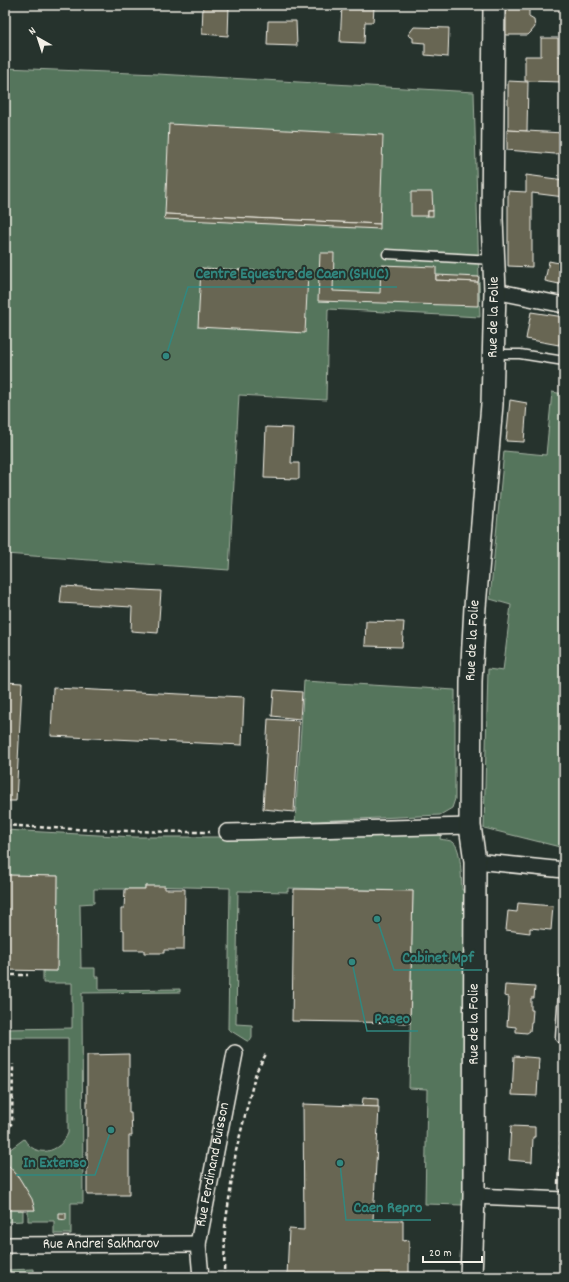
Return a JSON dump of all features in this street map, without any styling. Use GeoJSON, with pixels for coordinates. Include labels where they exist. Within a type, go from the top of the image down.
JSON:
{"type":"FeatureCollection","features":[{"type":"Feature","properties":{"kind":"street","name":"Rue de la Folie"},"geometry":{"type":"LineString","coordinates":[[471,1277],[474,1196],[476,861],[470,826],[471,681],[474,621],[492,404],[494,354],[495,291],[492,212],[494,5]]}},
{"type":"Feature","properties":{"kind":"street"},"geometry":{"type":"LineString","coordinates":[[495,291],[564,305]]}},
{"type":"Feature","properties":{"kind":"street"},"geometry":{"type":"LineString","coordinates":[[227,832],[470,826]]}},
{"type":"Feature","properties":{"kind":"street"},"geometry":{"type":"LineString","coordinates":[[476,861],[564,870]]}},
{"type":"Feature","properties":{"kind":"street","name":"Rue Ferdinand Buisson"},"geometry":{"type":"LineString","coordinates":[[201,1277],[198,1244],[235,1053]]}},
{"type":"Feature","properties":{"kind":"street"},"geometry":{"type":"LineString","coordinates":[[474,1196],[564,1200]]}},
{"type":"Feature","properties":{"kind":"street","name":"Rue Andrei Sakharov"},"geometry":{"type":"LineString","coordinates":[[5,1245],[198,1244]]}},
{"type":"Feature","properties":{"kind":"lane"},"geometry":{"type":"LineString","coordinates":[[387,254],[494,260]]}},
{"type":"Feature","properties":{"kind":"lane"},"geometry":{"type":"LineString","coordinates":[[494,354],[520,354],[564,361]]}},
{"type":"Feature","properties":{"kind":"lane"},"geometry":{"type":"LineString","coordinates":[[560,1038],[564,978]]}},
{"type":"Feature","properties":{"kind":"path"},"geometry":{"type":"LineString","coordinates":[[5,825],[137,832],[227,832]]}},
{"type":"Feature","properties":{"kind":"path"},"geometry":{"type":"LineString","coordinates":[[5,975],[28,975]]}},
{"type":"Feature","properties":{"kind":"path"},"geometry":{"type":"LineString","coordinates":[[224,1277],[225,1228],[236,1151],[256,1072],[266,1054]]}},
{"type":"Feature","properties":{"kind":"path"},"geometry":{"type":"LineString","coordinates":[[5,1132],[12,1123],[13,1064]]}},
{"type":"Feature","properties":{"kind":"path"},"geometry":{"type":"LineString","coordinates":[[557,1186],[564,1089]]}},
{"type":"Feature","properties":{"kind":"green space"},"geometry":{"type":"Polygon","coordinates":[[[5,68],[158,74],[474,92],[480,317],[328,309],[326,400],[239,395],[229,570],[5,554],[5,68]]]}},
{"type":"Feature","properties":{"kind":"green space"},"geometry":{"type":"Polygon","coordinates":[[[552,392],[564,394],[564,848],[484,828],[488,669],[503,671],[511,605],[490,599],[504,451],[546,455],[552,392]]]}},
{"type":"Feature","properties":{"kind":"green space"},"geometry":{"type":"Polygon","coordinates":[[[304,681],[455,690],[455,799],[452,808],[440,815],[295,822],[304,681]]]}},
{"type":"Feature","properties":{"kind":"green space"},"geometry":{"type":"Polygon","coordinates":[[[5,830],[135,837],[229,837],[441,833],[440,839],[453,842],[460,857],[462,890],[468,890],[463,1205],[425,1204],[427,1089],[409,1088],[413,891],[288,888],[288,892],[238,891],[236,1024],[252,1025],[252,1038],[250,1041],[247,1041],[228,1029],[230,888],[145,886],[145,889],[94,889],[94,903],[80,904],[81,968],[95,968],[95,977],[99,977],[99,990],[180,989],[180,992],[82,993],[83,1203],[71,1203],[71,1234],[54,1234],[54,1221],[28,1221],[28,1210],[35,1210],[23,1184],[15,1172],[5,1162],[5,1153],[24,1139],[35,1149],[48,1151],[59,1145],[68,1133],[68,1038],[5,1038],[5,1029],[72,1028],[72,983],[43,983],[43,971],[57,971],[58,876],[5,875],[5,830]]]}},
{"type":"Feature","properties":{"kind":"green space"},"geometry":{"type":"Polygon","coordinates":[[[6,1074],[10,1075],[10,1101],[8,1120],[5,1125],[6,1074]]]}},
{"type":"Feature","properties":{"kind":"green space"},"geometry":{"type":"Polygon","coordinates":[[[5,1210],[23,1210],[23,1221],[5,1222],[5,1210]]]}},
{"type":"Feature","properties":{"kind":"green space"},"geometry":{"type":"Polygon","coordinates":[[[34,1269],[34,1274],[5,1275],[5,1270],[34,1269]]]}},
{"type":"Feature","properties":{"kind":"building"},"geometry":{"type":"Polygon","coordinates":[[[203,5],[229,5],[228,36],[202,34],[203,5]]]}},
{"type":"Feature","properties":{"kind":"building"},"geometry":{"type":"Polygon","coordinates":[[[506,5],[529,5],[529,17],[534,20],[535,27],[528,35],[506,35],[506,5]]]}},
{"type":"Feature","properties":{"kind":"building"},"geometry":{"type":"Polygon","coordinates":[[[342,6],[374,7],[373,22],[365,22],[364,43],[340,42],[342,6]]]}},
{"type":"Feature","properties":{"kind":"building"},"geometry":{"type":"Polygon","coordinates":[[[268,21],[296,21],[297,46],[267,45],[268,21]]]}},
{"type":"Feature","properties":{"kind":"building"},"geometry":{"type":"Polygon","coordinates":[[[414,27],[449,28],[448,57],[425,55],[425,43],[413,42],[413,38],[408,35],[414,27]]]}},
{"type":"Feature","properties":{"kind":"building"},"geometry":{"type":"Polygon","coordinates":[[[541,38],[558,38],[558,56],[564,56],[564,82],[525,81],[525,56],[541,56],[541,38]]]}},
{"type":"Feature","properties":{"kind":"building"},"geometry":{"type":"Polygon","coordinates":[[[508,81],[528,82],[527,131],[508,130],[508,81]]]}},
{"type":"Feature","properties":{"kind":"building"},"geometry":{"type":"Polygon","coordinates":[[[169,124],[383,135],[380,224],[165,214],[169,124]]]}},
{"type":"Feature","properties":{"kind":"building"},"geometry":{"type":"Polygon","coordinates":[[[507,130],[564,133],[564,153],[555,154],[507,150],[507,130]]]}},
{"type":"Feature","properties":{"kind":"building"},"geometry":{"type":"Polygon","coordinates":[[[526,175],[564,180],[564,197],[532,193],[532,267],[508,266],[508,191],[526,192],[526,175]]]}},
{"type":"Feature","properties":{"kind":"building"},"geometry":{"type":"Polygon","coordinates":[[[411,192],[432,192],[433,211],[428,211],[428,216],[411,216],[411,192]]]}},
{"type":"Feature","properties":{"kind":"building"},"geometry":{"type":"Polygon","coordinates":[[[428,211],[433,211],[433,216],[428,216],[428,211]]]}},
{"type":"Feature","properties":{"kind":"building"},"geometry":{"type":"Polygon","coordinates":[[[165,214],[380,224],[380,229],[164,219],[165,214]]]}},
{"type":"Feature","properties":{"kind":"building"},"geometry":{"type":"Polygon","coordinates":[[[320,253],[334,253],[333,291],[380,293],[381,265],[436,267],[436,280],[478,282],[478,306],[318,301],[320,253]]]}},
{"type":"Feature","properties":{"kind":"building"},"geometry":{"type":"Polygon","coordinates":[[[549,261],[564,264],[564,285],[545,281],[549,261]]]}},
{"type":"Feature","properties":{"kind":"building"},"geometry":{"type":"Polygon","coordinates":[[[201,268],[308,273],[305,333],[198,327],[201,268]]]}},
{"type":"Feature","properties":{"kind":"building"},"geometry":{"type":"Polygon","coordinates":[[[436,275],[479,277],[478,282],[436,280],[436,275]]]}},
{"type":"Feature","properties":{"kind":"building"},"geometry":{"type":"Polygon","coordinates":[[[531,312],[564,317],[559,345],[526,339],[531,312]]]}},
{"type":"Feature","properties":{"kind":"building"},"geometry":{"type":"Polygon","coordinates":[[[564,320],[564,346],[559,345],[564,320]]]}},
{"type":"Feature","properties":{"kind":"building"},"geometry":{"type":"Polygon","coordinates":[[[510,400],[527,403],[524,442],[506,441],[510,400]]]}},
{"type":"Feature","properties":{"kind":"building"},"geometry":{"type":"Polygon","coordinates":[[[266,427],[293,428],[291,463],[299,463],[299,479],[264,478],[266,427]]]}},
{"type":"Feature","properties":{"kind":"building"},"geometry":{"type":"Polygon","coordinates":[[[62,586],[161,591],[158,633],[131,631],[132,607],[60,603],[62,586]]]}},
{"type":"Feature","properties":{"kind":"building"},"geometry":{"type":"Polygon","coordinates":[[[366,621],[404,622],[402,647],[365,646],[366,621]]]}},
{"type":"Feature","properties":{"kind":"building"},"geometry":{"type":"Polygon","coordinates":[[[5,682],[22,683],[16,801],[5,801],[5,682]]]}},
{"type":"Feature","properties":{"kind":"building"},"geometry":{"type":"Polygon","coordinates":[[[53,688],[244,697],[242,745],[51,736],[53,688]]]}},
{"type":"Feature","properties":{"kind":"building"},"geometry":{"type":"Polygon","coordinates":[[[274,690],[302,692],[300,719],[272,716],[274,690]]]}},
{"type":"Feature","properties":{"kind":"building"},"geometry":{"type":"Polygon","coordinates":[[[268,719],[299,721],[294,812],[263,809],[268,719]]]}},
{"type":"Feature","properties":{"kind":"building"},"geometry":{"type":"Polygon","coordinates":[[[5,875],[58,876],[57,971],[5,970],[5,875]]]}},
{"type":"Feature","properties":{"kind":"building"},"geometry":{"type":"Polygon","coordinates":[[[145,886],[165,886],[165,889],[185,889],[184,950],[164,950],[164,953],[144,953],[144,950],[124,950],[124,930],[121,929],[121,909],[124,909],[125,889],[145,889],[145,886]]]}},
{"type":"Feature","properties":{"kind":"building"},"geometry":{"type":"Polygon","coordinates":[[[294,889],[413,891],[410,1023],[292,1021],[294,889]]]}},
{"type":"Feature","properties":{"kind":"building"},"geometry":{"type":"Polygon","coordinates":[[[518,903],[553,906],[551,930],[530,928],[530,933],[506,930],[508,911],[517,912],[518,903]]]}},
{"type":"Feature","properties":{"kind":"building"},"geometry":{"type":"Polygon","coordinates":[[[505,985],[535,987],[534,998],[531,998],[531,1010],[533,1010],[532,1022],[530,1031],[527,1033],[516,1032],[516,1027],[507,1026],[509,997],[504,996],[505,985]]]}},
{"type":"Feature","properties":{"kind":"building"},"geometry":{"type":"Polygon","coordinates":[[[129,1054],[129,1113],[131,1113],[132,1136],[129,1136],[129,1195],[87,1195],[87,1055],[129,1054]]]}},
{"type":"Feature","properties":{"kind":"building"},"geometry":{"type":"Polygon","coordinates":[[[514,1056],[539,1058],[537,1096],[512,1095],[514,1056]]]}},
{"type":"Feature","properties":{"kind":"building"},"geometry":{"type":"Polygon","coordinates":[[[363,1098],[378,1099],[378,1107],[362,1106],[363,1098]]]}},
{"type":"Feature","properties":{"kind":"building"},"geometry":{"type":"Polygon","coordinates":[[[303,1104],[379,1107],[373,1220],[403,1220],[403,1241],[409,1240],[409,1277],[287,1277],[289,1229],[304,1230],[303,1104]]]}},
{"type":"Feature","properties":{"kind":"building"},"geometry":{"type":"Polygon","coordinates":[[[511,1126],[535,1127],[532,1162],[509,1160],[511,1126]]]}},
{"type":"Feature","properties":{"kind":"building"},"geometry":{"type":"Polygon","coordinates":[[[5,1162],[18,1176],[32,1199],[35,1210],[5,1210],[5,1162]]]}},
{"type":"Feature","properties":{"kind":"building"},"geometry":{"type":"Polygon","coordinates":[[[59,1213],[66,1213],[66,1220],[59,1219],[59,1213]]]}},
{"type":"Feature","properties":{"kind":"place","name":"Centre Equestre de Caen (SHUC)"},"geometry":{"type":"Point","coordinates":[166,356]}},
{"type":"Feature","properties":{"kind":"place","name":"Cabinet Mpf"},"geometry":{"type":"Point","coordinates":[377,919]}},
{"type":"Feature","properties":{"kind":"place","name":"Paseo"},"geometry":{"type":"Point","coordinates":[352,962]}},
{"type":"Feature","properties":{"kind":"place","name":"In Extenso"},"geometry":{"type":"Point","coordinates":[111,1130]}},
{"type":"Feature","properties":{"kind":"place","name":"Caen Repro"},"geometry":{"type":"Point","coordinates":[340,1163]}}]}
